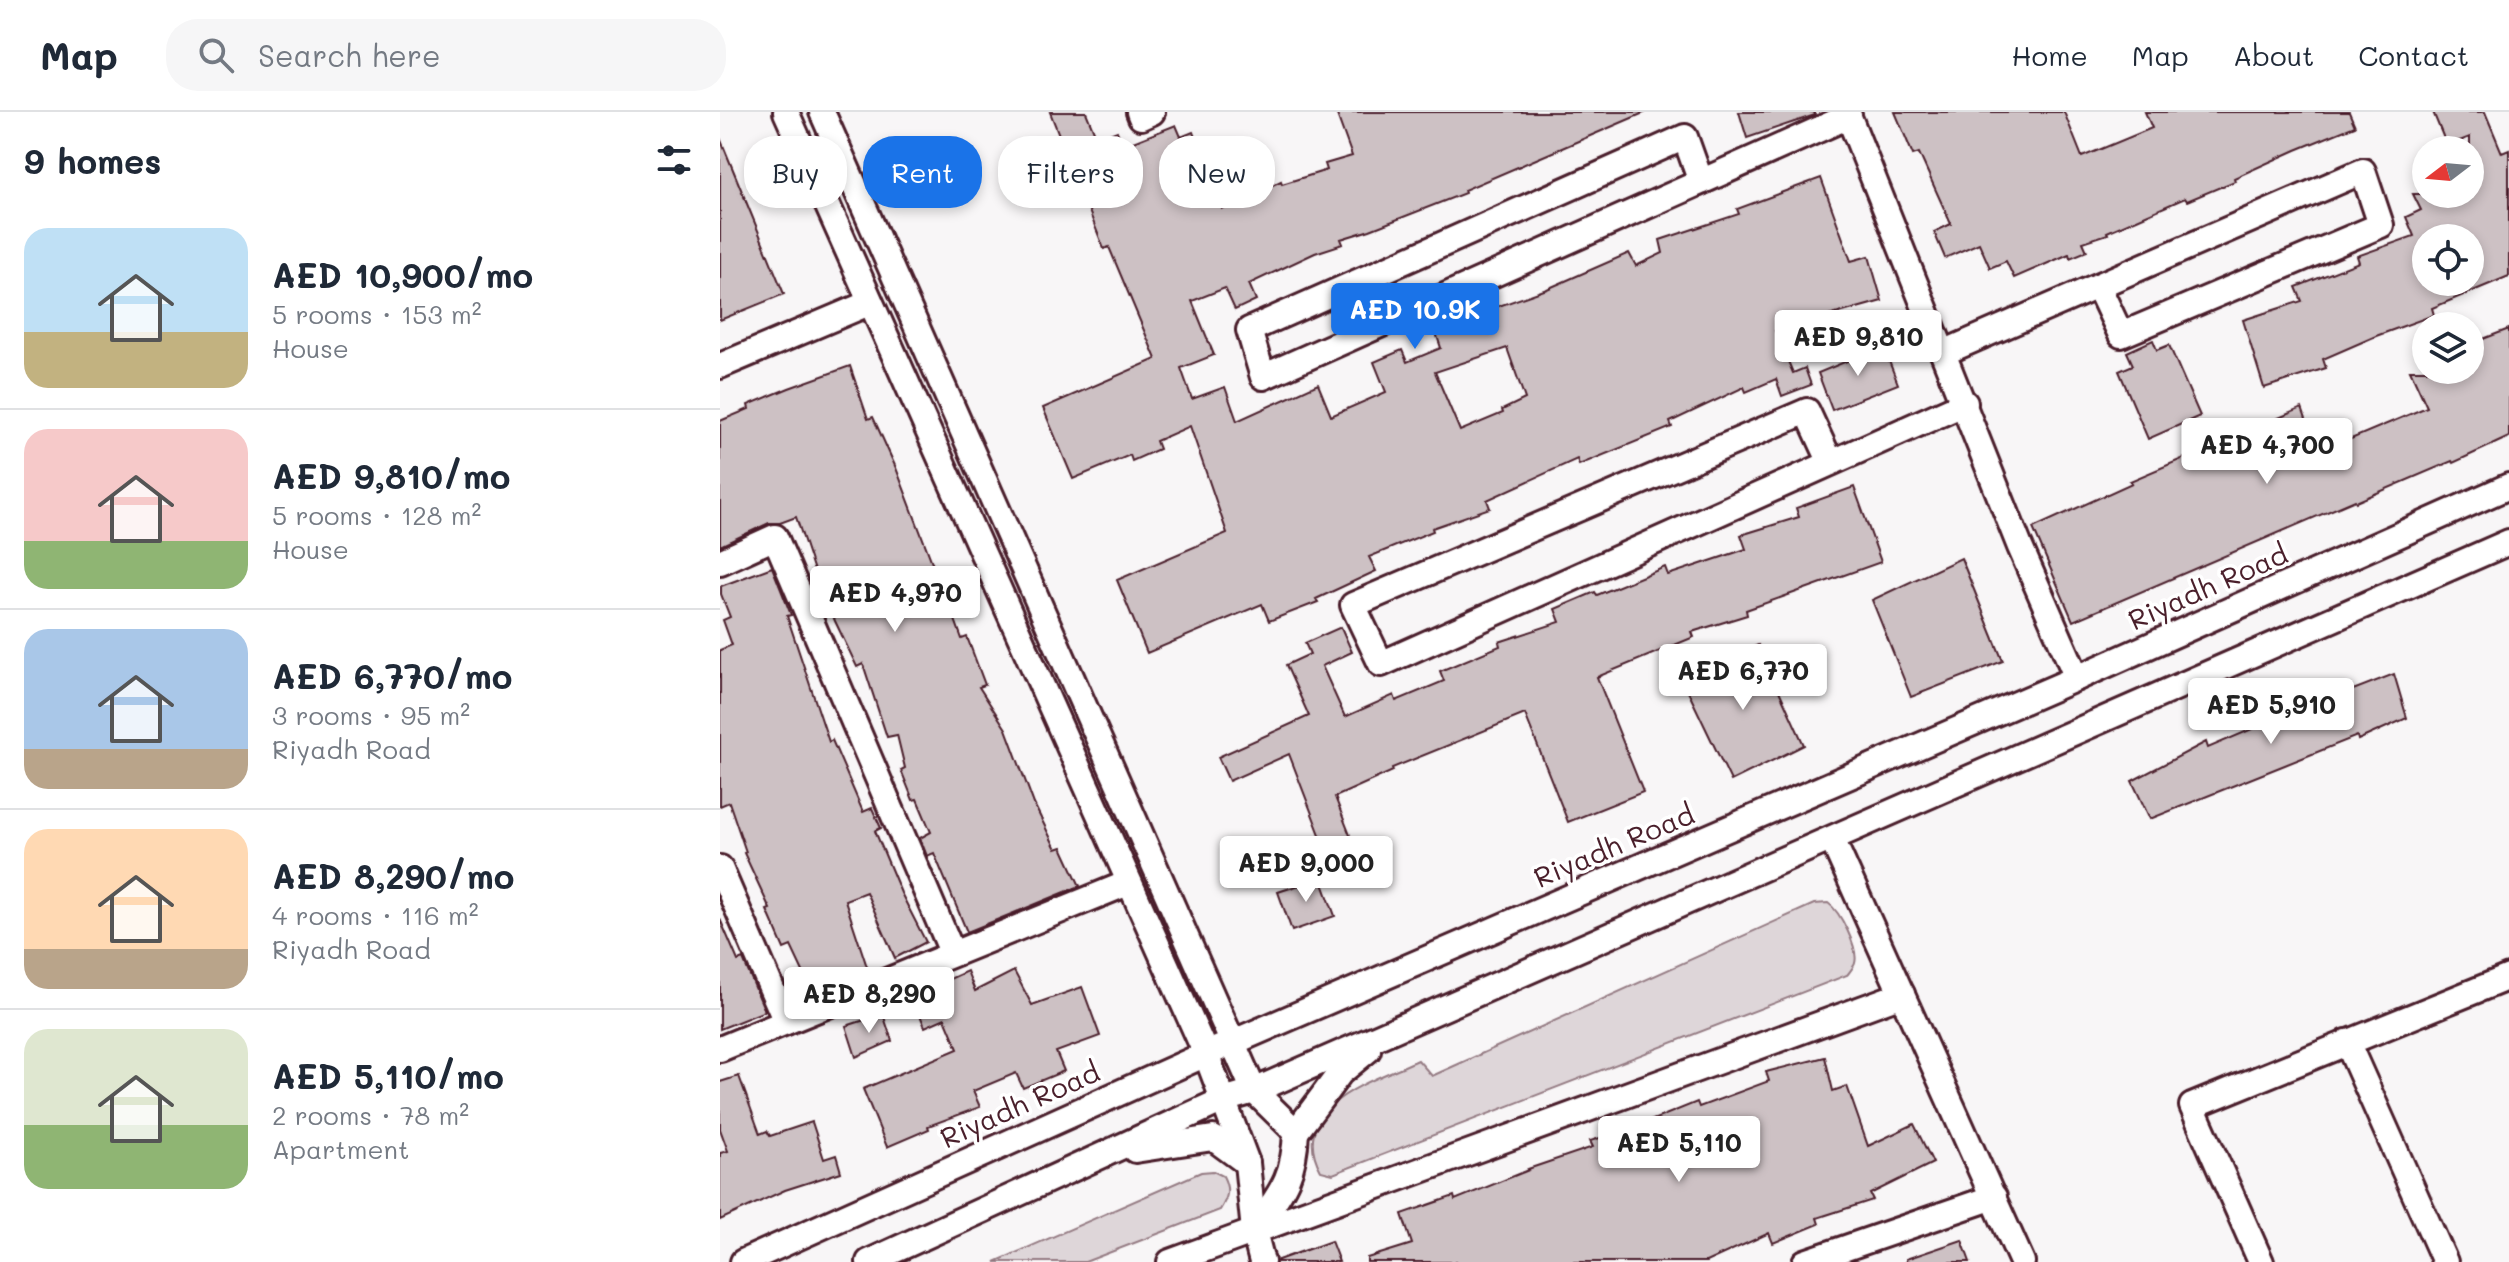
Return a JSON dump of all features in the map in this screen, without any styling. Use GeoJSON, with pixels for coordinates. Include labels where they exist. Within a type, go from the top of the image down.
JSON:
{"type":"FeatureCollection","features":[{"type":"Feature","properties":{"kind":"street"},"geometry":{"type":"LineString","coordinates":[[786,112],[1206,1054],[1247,1163],[1262,1262]]}},
{"type":"Feature","properties":{"kind":"street"},"geometry":{"type":"LineString","coordinates":[[822,112],[1254,1091],[1296,1132]]}},
{"type":"Feature","properties":{"kind":"street"},"geometry":{"type":"LineString","coordinates":[[1139,112],[1141,117],[1152,112]]}},
{"type":"Feature","properties":{"kind":"street"},"geometry":{"type":"LineString","coordinates":[[1701,182],[1685,137],[1249,330],[1263,377],[1701,182],[1848,114],[2020,547],[2077,678]]}},
{"type":"Feature","properties":{"kind":"street"},"geometry":{"type":"LineString","coordinates":[[1943,353],[2363,171],[2381,225],[2121,335],[2098,286]]}},
{"type":"Feature","properties":{"kind":"street"},"geometry":{"type":"LineString","coordinates":[[720,366],[869,303]]}},
{"type":"Feature","properties":{"kind":"street"},"geometry":{"type":"LineString","coordinates":[[1831,463],[1807,411],[1353,605],[1381,664],[1831,463],[1965,403]]}},
{"type":"Feature","properties":{"kind":"street","name":"Riyadh Road"},"geometry":{"type":"LineString","coordinates":[[743,1262],[1206,1054],[2077,678],[2509,486]]}},
{"type":"Feature","properties":{"kind":"street"},"geometry":{"type":"LineString","coordinates":[[720,562],[775,537],[952,952]]}},
{"type":"Feature","properties":{"kind":"street"},"geometry":{"type":"LineString","coordinates":[[869,1262],[1223,1100],[1254,1091],[2509,542]]}},
{"type":"Feature","properties":{"kind":"street"},"geometry":{"type":"LineString","coordinates":[[1832,839],[2022,1262]]}},
{"type":"Feature","properties":{"kind":"street"},"geometry":{"type":"LineString","coordinates":[[722,878],[786,1022]]}},
{"type":"Feature","properties":{"kind":"street"},"geometry":{"type":"LineString","coordinates":[[720,1049],[952,952],[1128,883]]}},
{"type":"Feature","properties":{"kind":"street"},"geometry":{"type":"LineString","coordinates":[[2261,1262],[2192,1106],[2509,977]]}},
{"type":"Feature","properties":{"kind":"street"},"geometry":{"type":"LineString","coordinates":[[1170,1262],[1257,1214],[1902,994]]}},
{"type":"Feature","properties":{"kind":"street"},"geometry":{"type":"LineString","coordinates":[[1257,1214],[1288,1183],[1295,1154],[1296,1132],[1340,1073],[1392,1030]]}},
{"type":"Feature","properties":{"kind":"street"},"geometry":{"type":"LineString","coordinates":[[2347,1042],[2445,1262]]}},
{"type":"Feature","properties":{"kind":"street"},"geometry":{"type":"LineString","coordinates":[[1109,1153],[1213,1138],[1247,1163]]}},
{"type":"Feature","properties":{"kind":"street"},"geometry":{"type":"LineString","coordinates":[[1817,1260],[1994,1197]]}},
{"type":"Feature","properties":{"kind":"shaded area"},"geometry":{"type":"Polygon","coordinates":[[[1828,903],[1843,922],[1854,949],[1855,963],[1847,975],[1333,1174],[1321,1171],[1313,1148],[1315,1129],[1325,1113],[1359,1087],[1418,1060],[1432,1076],[1814,904],[1828,903]]]}},
{"type":"Feature","properties":{"kind":"shaded area"},"geometry":{"type":"Polygon","coordinates":[[[1213,1171],[1223,1176],[1227,1185],[1220,1210],[1085,1262],[995,1262],[1201,1172],[1213,1171]]]}},
{"type":"Feature","properties":{"kind":"building"},"geometry":{"type":"Polygon","coordinates":[[[1050,112],[1086,112],[1096,136],[1059,136],[1050,112]]]}},
{"type":"Feature","properties":{"kind":"building"},"geometry":{"type":"Polygon","coordinates":[[[1336,112],[1646,112],[1464,190],[1465,193],[1341,239],[1343,244],[1315,253],[1249,284],[1256,300],[1235,310],[1225,288],[1192,301],[1214,355],[1181,368],[1192,399],[1225,387],[1237,421],[1318,384],[1331,416],[1386,392],[1374,362],[1402,350],[1407,362],[1441,348],[1436,333],[1495,313],[1493,308],[1547,289],[1629,253],[1636,266],[1663,253],[1660,240],[1739,214],[1737,209],[1821,178],[1851,261],[1869,256],[1882,301],[1775,331],[1793,373],[1805,368],[1811,385],[1782,396],[1776,379],[1746,392],[1744,387],[1670,422],[1672,427],[1579,465],[1577,459],[1487,500],[1490,508],[1432,528],[1433,531],[1369,557],[1376,571],[1316,599],[1318,602],[1269,621],[1262,604],[1147,653],[1117,580],[1227,533],[1190,426],[1156,441],[1159,449],[1132,461],[1130,455],[1073,479],[1043,408],[1156,359],[1109,247],[1104,249],[1088,208],[1143,208],[1143,138],[1176,125],[1181,136],[1159,136],[1159,208],[1275,208],[1275,184],[1327,170],[1325,164],[1352,156],[1336,112]],[[1507,348],[1435,372],[1460,431],[1503,413],[1502,410],[1525,399],[1507,348]]]}},
{"type":"Feature","properties":{"kind":"building"},"geometry":{"type":"Polygon","coordinates":[[[1739,112],[1814,112],[1815,115],[1747,138],[1739,112]]]}},
{"type":"Feature","properties":{"kind":"building"},"geometry":{"type":"Polygon","coordinates":[[[1895,112],[2064,112],[2082,157],[2152,128],[2145,112],[2349,112],[2355,126],[2234,178],[2235,181],[2187,201],[2185,198],[2108,234],[2083,242],[2087,251],[2070,258],[2069,254],[2014,278],[2006,261],[1990,268],[1979,243],[1945,258],[1934,232],[1951,224],[1919,153],[1913,155],[1895,112]]]}},
{"type":"Feature","properties":{"kind":"building"},"geometry":{"type":"Polygon","coordinates":[[[2433,112],[2485,112],[2502,153],[2509,150],[2509,276],[2484,286],[2484,224],[2412,224],[2412,231],[2406,217],[2421,210],[2484,208],[2484,136],[2443,136],[2433,112]]]}},
{"type":"Feature","properties":{"kind":"building"},"geometry":{"type":"Polygon","coordinates":[[[720,138],[744,196],[744,208],[749,208],[784,294],[720,320],[720,138]]]}},
{"type":"Feature","properties":{"kind":"building"},"geometry":{"type":"Polygon","coordinates":[[[2412,237],[2412,296],[2461,296],[2432,308],[2433,312],[2412,312],[2412,323],[2323,359],[2326,368],[2264,388],[2243,320],[2302,301],[2296,287],[2359,262],[2357,256],[2412,237]]]}},
{"type":"Feature","properties":{"kind":"building"},"geometry":{"type":"Polygon","coordinates":[[[2509,329],[2509,437],[2073,621],[2033,528],[2132,483],[2130,481],[2302,408],[2318,453],[2427,407],[2416,384],[2484,384],[2484,339],[2509,329]]]}},
{"type":"Feature","properties":{"kind":"building"},"geometry":{"type":"Polygon","coordinates":[[[2153,340],[2157,350],[2169,345],[2200,416],[2148,439],[2119,371],[2133,365],[2127,352],[2153,340]]]}},
{"type":"Feature","properties":{"kind":"building"},"geometry":{"type":"Polygon","coordinates":[[[1883,346],[1898,384],[1832,410],[1818,373],[1883,346]]]}},
{"type":"Feature","properties":{"kind":"building"},"geometry":{"type":"Polygon","coordinates":[[[850,366],[868,419],[873,417],[896,468],[962,639],[967,637],[985,685],[979,687],[1006,729],[1034,804],[1056,849],[1062,847],[1080,886],[967,932],[934,853],[927,856],[920,838],[931,832],[901,770],[905,768],[897,735],[887,737],[863,664],[857,667],[835,621],[796,517],[769,523],[720,546],[720,421],[749,409],[748,405],[850,366]]]}},
{"type":"Feature","properties":{"kind":"building"},"geometry":{"type":"Polygon","coordinates":[[[1854,487],[1881,562],[1746,610],[1747,615],[1692,632],[1694,637],[1597,677],[1643,792],[1568,822],[1525,714],[1392,768],[1393,771],[1335,797],[1355,848],[1329,858],[1289,754],[1229,781],[1218,757],[1309,716],[1286,665],[1310,654],[1305,643],[1341,627],[1352,652],[1322,666],[1345,717],[1394,695],[1396,701],[1444,681],[1440,671],[1500,646],[1499,642],[1560,622],[1555,609],[1595,592],[1597,595],[1665,567],[1668,575],[1746,549],[1741,535],[1799,517],[1796,508],[1854,487]]]}},
{"type":"Feature","properties":{"kind":"building"},"geometry":{"type":"Polygon","coordinates":[[[1961,558],[2003,661],[1911,697],[1872,600],[1961,558]]]}},
{"type":"Feature","properties":{"kind":"building"},"geometry":{"type":"Polygon","coordinates":[[[772,567],[791,615],[787,616],[829,742],[832,740],[863,812],[872,808],[881,828],[875,831],[926,942],[895,958],[866,892],[845,900],[868,970],[814,995],[791,946],[784,949],[767,910],[770,909],[744,853],[729,802],[720,806],[720,650],[732,645],[723,620],[730,617],[721,586],[772,567]]]}},
{"type":"Feature","properties":{"kind":"building"},"geometry":{"type":"Polygon","coordinates":[[[1758,645],[1804,745],[1731,781],[1682,679],[1758,645]]]}},
{"type":"Feature","properties":{"kind":"building"},"geometry":{"type":"Polygon","coordinates":[[[2394,674],[2407,718],[2358,740],[2357,736],[2150,819],[2132,781],[2206,742],[2208,748],[2329,696],[2330,699],[2394,674]]]}},
{"type":"Feature","properties":{"kind":"building"},"geometry":{"type":"Polygon","coordinates":[[[1321,878],[1335,916],[1292,931],[1278,892],[1321,878]]]}},
{"type":"Feature","properties":{"kind":"building"},"geometry":{"type":"Polygon","coordinates":[[[720,919],[738,961],[743,959],[765,1011],[720,1029],[720,919]]]}},
{"type":"Feature","properties":{"kind":"building"},"geometry":{"type":"Polygon","coordinates":[[[967,971],[975,991],[1014,971],[1032,1005],[1082,987],[1100,1036],[1056,1052],[1064,1071],[1023,1088],[1016,1073],[973,1091],[980,1107],[928,1126],[929,1129],[887,1147],[863,1089],[958,1049],[945,1018],[925,1027],[912,996],[967,971]]]}},
{"type":"Feature","properties":{"kind":"building"},"geometry":{"type":"Polygon","coordinates":[[[883,1014],[892,1041],[856,1057],[846,1026],[883,1014]]]}},
{"type":"Feature","properties":{"kind":"building"},"geometry":{"type":"Polygon","coordinates":[[[1825,1057],[1833,1091],[1847,1086],[1868,1146],[1914,1124],[1933,1163],[1870,1194],[1873,1200],[1817,1218],[1819,1224],[1773,1243],[1769,1233],[1706,1262],[1367,1262],[1367,1258],[1412,1244],[1402,1214],[1454,1196],[1455,1200],[1528,1169],[1593,1147],[1590,1141],[1697,1102],[1699,1107],[1769,1081],[1766,1072],[1825,1057]]]}},
{"type":"Feature","properties":{"kind":"building"},"geometry":{"type":"Polygon","coordinates":[[[739,1076],[760,1134],[767,1131],[770,1136],[812,1122],[824,1159],[836,1155],[841,1172],[785,1190],[720,1220],[720,1153],[728,1151],[720,1129],[720,1082],[739,1076]]]}},
{"type":"Feature","properties":{"kind":"building"},"geometry":{"type":"Polygon","coordinates":[[[1962,1240],[1970,1262],[1906,1262],[1906,1259],[1962,1240]]]}},
{"type":"Feature","properties":{"kind":"building"},"geometry":{"type":"Polygon","coordinates":[[[1331,1241],[1339,1262],[1278,1262],[1278,1260],[1331,1241]]]}}]}
